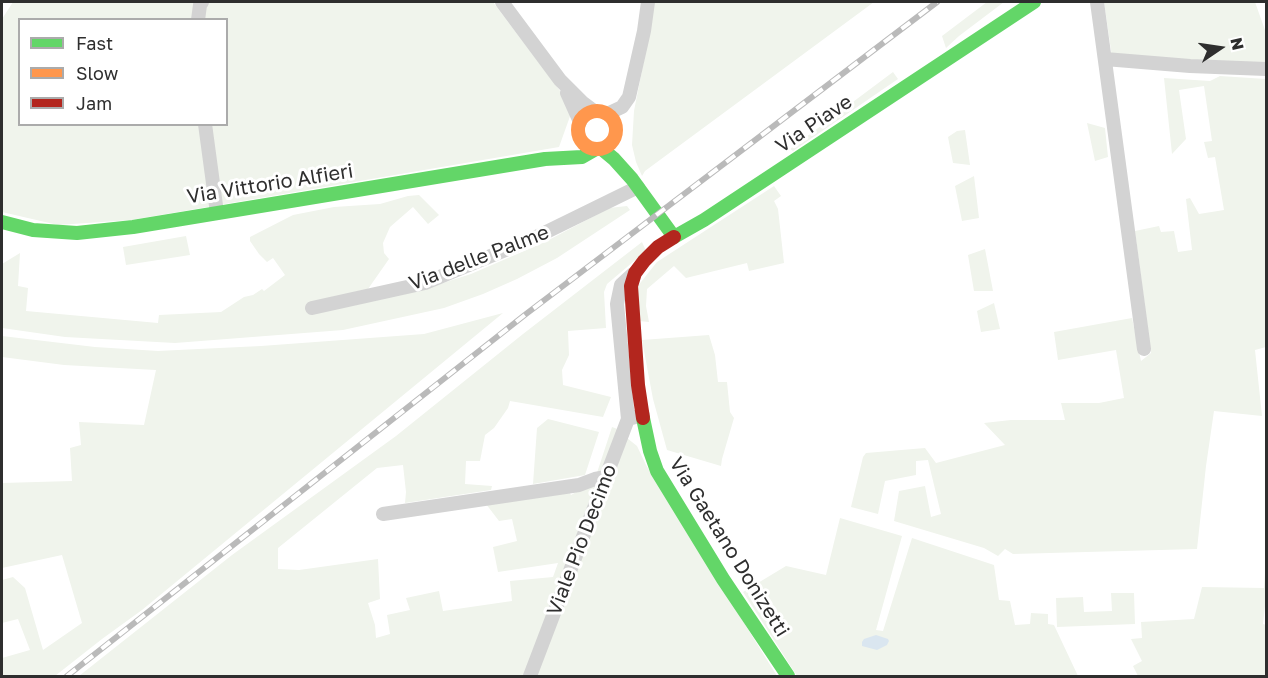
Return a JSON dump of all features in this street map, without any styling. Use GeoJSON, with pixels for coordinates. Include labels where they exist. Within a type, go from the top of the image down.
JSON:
{"type":"FeatureCollection","features":[{"type":"Feature","properties":{"kind":"main road","name":"Via Piave"},"geometry":{"type":"LineString","coordinates":[[674,237],[704,220],[1034,2]]}},
{"type":"Feature","properties":{"kind":"main road"},"geometry":{"type":"LineString","coordinates":[[545,159],[568,148],[588,113],[600,112],[614,122],[635,183]]}},
{"type":"Feature","properties":{"kind":"main road"},"geometry":{"type":"LineString","coordinates":[[579,127],[580,139],[584,144],[589,148],[599,149],[614,159],[635,183],[674,237],[658,247],[635,273]]}},
{"type":"Feature","properties":{"kind":"main road"},"geometry":{"type":"LineString","coordinates":[[545,159],[582,157],[612,143],[616,132]]}},
{"type":"Feature","properties":{"kind":"main road","name":"Via Vittorio Alfieri"},"geometry":{"type":"LineString","coordinates":[[2,222],[33,230],[77,233],[217,213],[545,159]]}},
{"type":"Feature","properties":{"kind":"main road","name":"Via Gaetano Donizetti"},"geometry":{"type":"LineString","coordinates":[[635,273],[631,286],[631,300],[637,373],[650,451],[657,471],[723,579],[788,676]]}},
{"type":"Feature","properties":{"kind":"street"},"geometry":{"type":"LineString","coordinates":[[198,18],[202,2]]}},
{"type":"Feature","properties":{"kind":"street"},"geometry":{"type":"LineString","coordinates":[[502,2],[560,80],[575,107],[579,127]]}},
{"type":"Feature","properties":{"kind":"street"},"geometry":{"type":"LineString","coordinates":[[560,80],[582,102],[600,112],[622,107],[629,97],[648,2]]}},
{"type":"Feature","properties":{"kind":"street"},"geometry":{"type":"LineString","coordinates":[[1097,2],[1144,349]]}},
{"type":"Feature","properties":{"kind":"street"},"geometry":{"type":"LineString","coordinates":[[1105,59],[1266,69]]}},
{"type":"Feature","properties":{"kind":"street"},"geometry":{"type":"LineString","coordinates":[[205,126],[217,213]]}},
{"type":"Feature","properties":{"kind":"street","name":"Via delle Palme"},"geometry":{"type":"LineString","coordinates":[[312,308],[425,283],[532,239],[635,183]]}},
{"type":"Feature","properties":{"kind":"street"},"geometry":{"type":"LineString","coordinates":[[635,273],[621,285],[617,304],[628,419],[643,415]]}},
{"type":"Feature","properties":{"kind":"street","name":"Viale Pio Decimo"},"geometry":{"type":"LineString","coordinates":[[530,676],[628,419]]}},
{"type":"Feature","properties":{"kind":"street"},"geometry":{"type":"LineString","coordinates":[[383,514],[579,485],[606,477]]}},
{"type":"Feature","properties":{"kind":"shaded area"},"geometry":{"type":"Polygon","coordinates":[[[13,2],[493,2],[573,108],[559,147],[131,220],[58,225],[2,212],[2,19],[13,2]]]}},
{"type":"Feature","properties":{"kind":"shaded area"},"geometry":{"type":"Polygon","coordinates":[[[648,2],[874,2],[645,171],[642,176],[632,145],[634,111],[650,30],[648,2]]]}},
{"type":"Feature","properties":{"kind":"shaded area"},"geometry":{"type":"Polygon","coordinates":[[[987,2],[1004,2],[946,48],[942,36],[987,2]]]}},
{"type":"Feature","properties":{"kind":"shaded area"},"geometry":{"type":"Polygon","coordinates":[[[1104,2],[1255,2],[1266,33],[1266,66],[1112,57],[1104,2]]]}},
{"type":"Feature","properties":{"kind":"shaded area"},"geometry":{"type":"Polygon","coordinates":[[[893,72],[898,79],[793,151],[790,149],[893,72]]]}},
{"type":"Feature","properties":{"kind":"shaded area"},"geometry":{"type":"Polygon","coordinates":[[[1220,76],[1266,79],[1266,347],[1255,350],[1262,416],[1214,411],[1197,549],[1013,554],[1005,549],[998,556],[984,548],[894,521],[899,491],[925,486],[931,517],[941,514],[928,460],[916,461],[916,475],[885,481],[878,514],[851,507],[863,457],[866,453],[925,448],[936,463],[1005,445],[984,423],[1011,420],[1065,420],[1061,403],[1099,403],[1124,398],[1116,350],[1058,360],[1054,332],[1132,318],[1141,361],[1151,353],[1135,231],[1159,226],[1161,232],[1174,231],[1178,252],[1192,250],[1186,199],[1190,198],[1199,214],[1224,210],[1215,157],[1208,158],[1204,142],[1212,141],[1204,86],[1179,90],[1186,139],[1172,154],[1164,78],[1210,81],[1220,76]]]}},
{"type":"Feature","properties":{"kind":"shaded area"},"geometry":{"type":"Polygon","coordinates":[[[1087,123],[1105,128],[1108,157],[1095,161],[1087,123]]]}},
{"type":"Feature","properties":{"kind":"shaded area"},"geometry":{"type":"Polygon","coordinates":[[[965,130],[970,165],[953,163],[948,137],[957,131],[965,130]]]}},
{"type":"Feature","properties":{"kind":"shaded area"},"geometry":{"type":"Polygon","coordinates":[[[974,176],[979,218],[962,221],[955,186],[974,176]]]}},
{"type":"Feature","properties":{"kind":"shaded area"},"geometry":{"type":"Polygon","coordinates":[[[774,186],[781,196],[774,201],[778,209],[784,263],[749,271],[747,263],[686,278],[674,266],[647,289],[646,306],[649,322],[639,321],[637,287],[657,262],[774,186]]]}},
{"type":"Feature","properties":{"kind":"shaded area"},"geometry":{"type":"Polygon","coordinates":[[[419,195],[439,215],[428,224],[413,207],[390,227],[383,243],[384,253],[389,259],[368,289],[369,302],[424,289],[471,274],[545,242],[609,208],[627,206],[630,210],[557,258],[483,294],[444,308],[343,330],[175,343],[65,337],[2,328],[2,264],[20,253],[18,286],[28,288],[26,311],[158,323],[159,315],[221,312],[244,297],[253,295],[262,289],[264,291],[285,275],[273,258],[267,262],[259,254],[250,241],[250,237],[293,215],[334,207],[380,204],[419,195]]]}},
{"type":"Feature","properties":{"kind":"shaded area"},"geometry":{"type":"Polygon","coordinates":[[[186,236],[190,255],[126,265],[123,247],[186,236]]]}},
{"type":"Feature","properties":{"kind":"shaded area"},"geometry":{"type":"Polygon","coordinates":[[[642,242],[646,251],[607,284],[604,292],[606,328],[568,331],[569,355],[562,370],[563,385],[611,397],[603,417],[510,401],[508,408],[494,428],[485,435],[480,461],[466,461],[465,484],[492,486],[491,490],[405,503],[403,465],[377,468],[278,548],[278,569],[299,570],[378,559],[380,599],[368,603],[375,625],[376,638],[390,634],[387,615],[410,610],[406,598],[439,591],[443,611],[512,601],[510,581],[553,577],[558,563],[498,572],[493,547],[517,541],[512,519],[499,521],[486,504],[568,489],[571,495],[593,485],[612,427],[623,431],[627,438],[637,446],[646,465],[777,676],[79,676],[232,555],[396,436],[642,242]]]}},
{"type":"Feature","properties":{"kind":"shaded area"},"geometry":{"type":"Polygon","coordinates":[[[985,249],[993,291],[974,291],[968,255],[985,249]]]}},
{"type":"Feature","properties":{"kind":"shaded area"},"geometry":{"type":"Polygon","coordinates":[[[994,303],[1000,329],[981,332],[977,311],[994,303]]]}},
{"type":"Feature","properties":{"kind":"shaded area"},"geometry":{"type":"Polygon","coordinates":[[[503,313],[142,610],[55,676],[2,676],[2,658],[30,650],[18,619],[2,623],[2,580],[13,577],[25,588],[43,650],[82,623],[62,555],[2,568],[2,483],[72,481],[70,448],[81,445],[79,422],[144,425],[156,370],[64,365],[2,357],[2,336],[95,347],[158,351],[424,334],[503,313]]]}},
{"type":"Feature","properties":{"kind":"shaded area"},"geometry":{"type":"Polygon","coordinates":[[[709,335],[715,355],[718,382],[727,382],[730,412],[734,418],[721,466],[667,450],[653,399],[642,340],[709,335]]]}},
{"type":"Feature","properties":{"kind":"shaded area"},"geometry":{"type":"Polygon","coordinates":[[[548,419],[599,432],[585,475],[533,484],[537,428],[548,419]]]}},
{"type":"Feature","properties":{"kind":"shaded area"},"geometry":{"type":"Polygon","coordinates":[[[840,518],[902,536],[876,630],[883,631],[912,538],[994,565],[999,600],[1010,601],[1015,625],[1030,624],[1031,613],[1048,614],[1048,624],[1054,625],[1078,676],[797,676],[743,592],[786,566],[826,575],[840,518]]]}},
{"type":"Feature","properties":{"kind":"shaded area"},"geometry":{"type":"Polygon","coordinates":[[[1265,573],[1266,606],[1263,624],[1266,625],[1266,676],[1138,676],[1133,666],[1142,661],[1131,639],[1142,638],[1141,622],[1194,619],[1202,587],[1264,588],[1265,573]]]}},
{"type":"Feature","properties":{"kind":"shaded area"},"geometry":{"type":"Polygon","coordinates":[[[1111,593],[1134,593],[1135,624],[1057,627],[1056,598],[1083,597],[1084,612],[1112,611],[1111,593]]]}},
{"type":"Feature","properties":{"kind":"shaded area"},"geometry":{"type":"Polygon","coordinates":[[[876,635],[888,639],[887,645],[877,650],[862,646],[864,639],[876,635]]]}},
{"type":"Feature","properties":{"kind":"railway"},"geometry":{"type":"LineString","coordinates":[[67,676],[526,314],[937,2]]}},
{"type":"Feature","properties":{"kind":"traffic: fast"},"geometry":{"type":"LineString","coordinates":[[602,149],[632,179],[674,237],[704,220],[1034,2]]}},
{"type":"Feature","properties":{"kind":"traffic: fast"},"geometry":{"type":"LineString","coordinates":[[2,222],[33,230],[77,233],[133,227],[545,159],[582,157],[596,149]]}},
{"type":"Feature","properties":{"kind":"traffic: fast"},"geometry":{"type":"LineString","coordinates":[[643,418],[657,471],[723,579],[788,676]]}},
{"type":"Feature","properties":{"kind":"traffic: slow"},"geometry":{"type":"LineString","coordinates":[[597,111],[604,112],[610,117],[615,123],[616,130],[615,137],[610,143],[604,148],[597,149],[590,148],[584,143],[579,137],[578,130],[579,123],[584,117],[590,112],[597,111]]}},
{"type":"Feature","properties":{"kind":"traffic: jam"},"geometry":{"type":"LineString","coordinates":[[643,418],[638,385],[631,286],[635,273],[644,261],[658,247],[674,237]]}}]}
